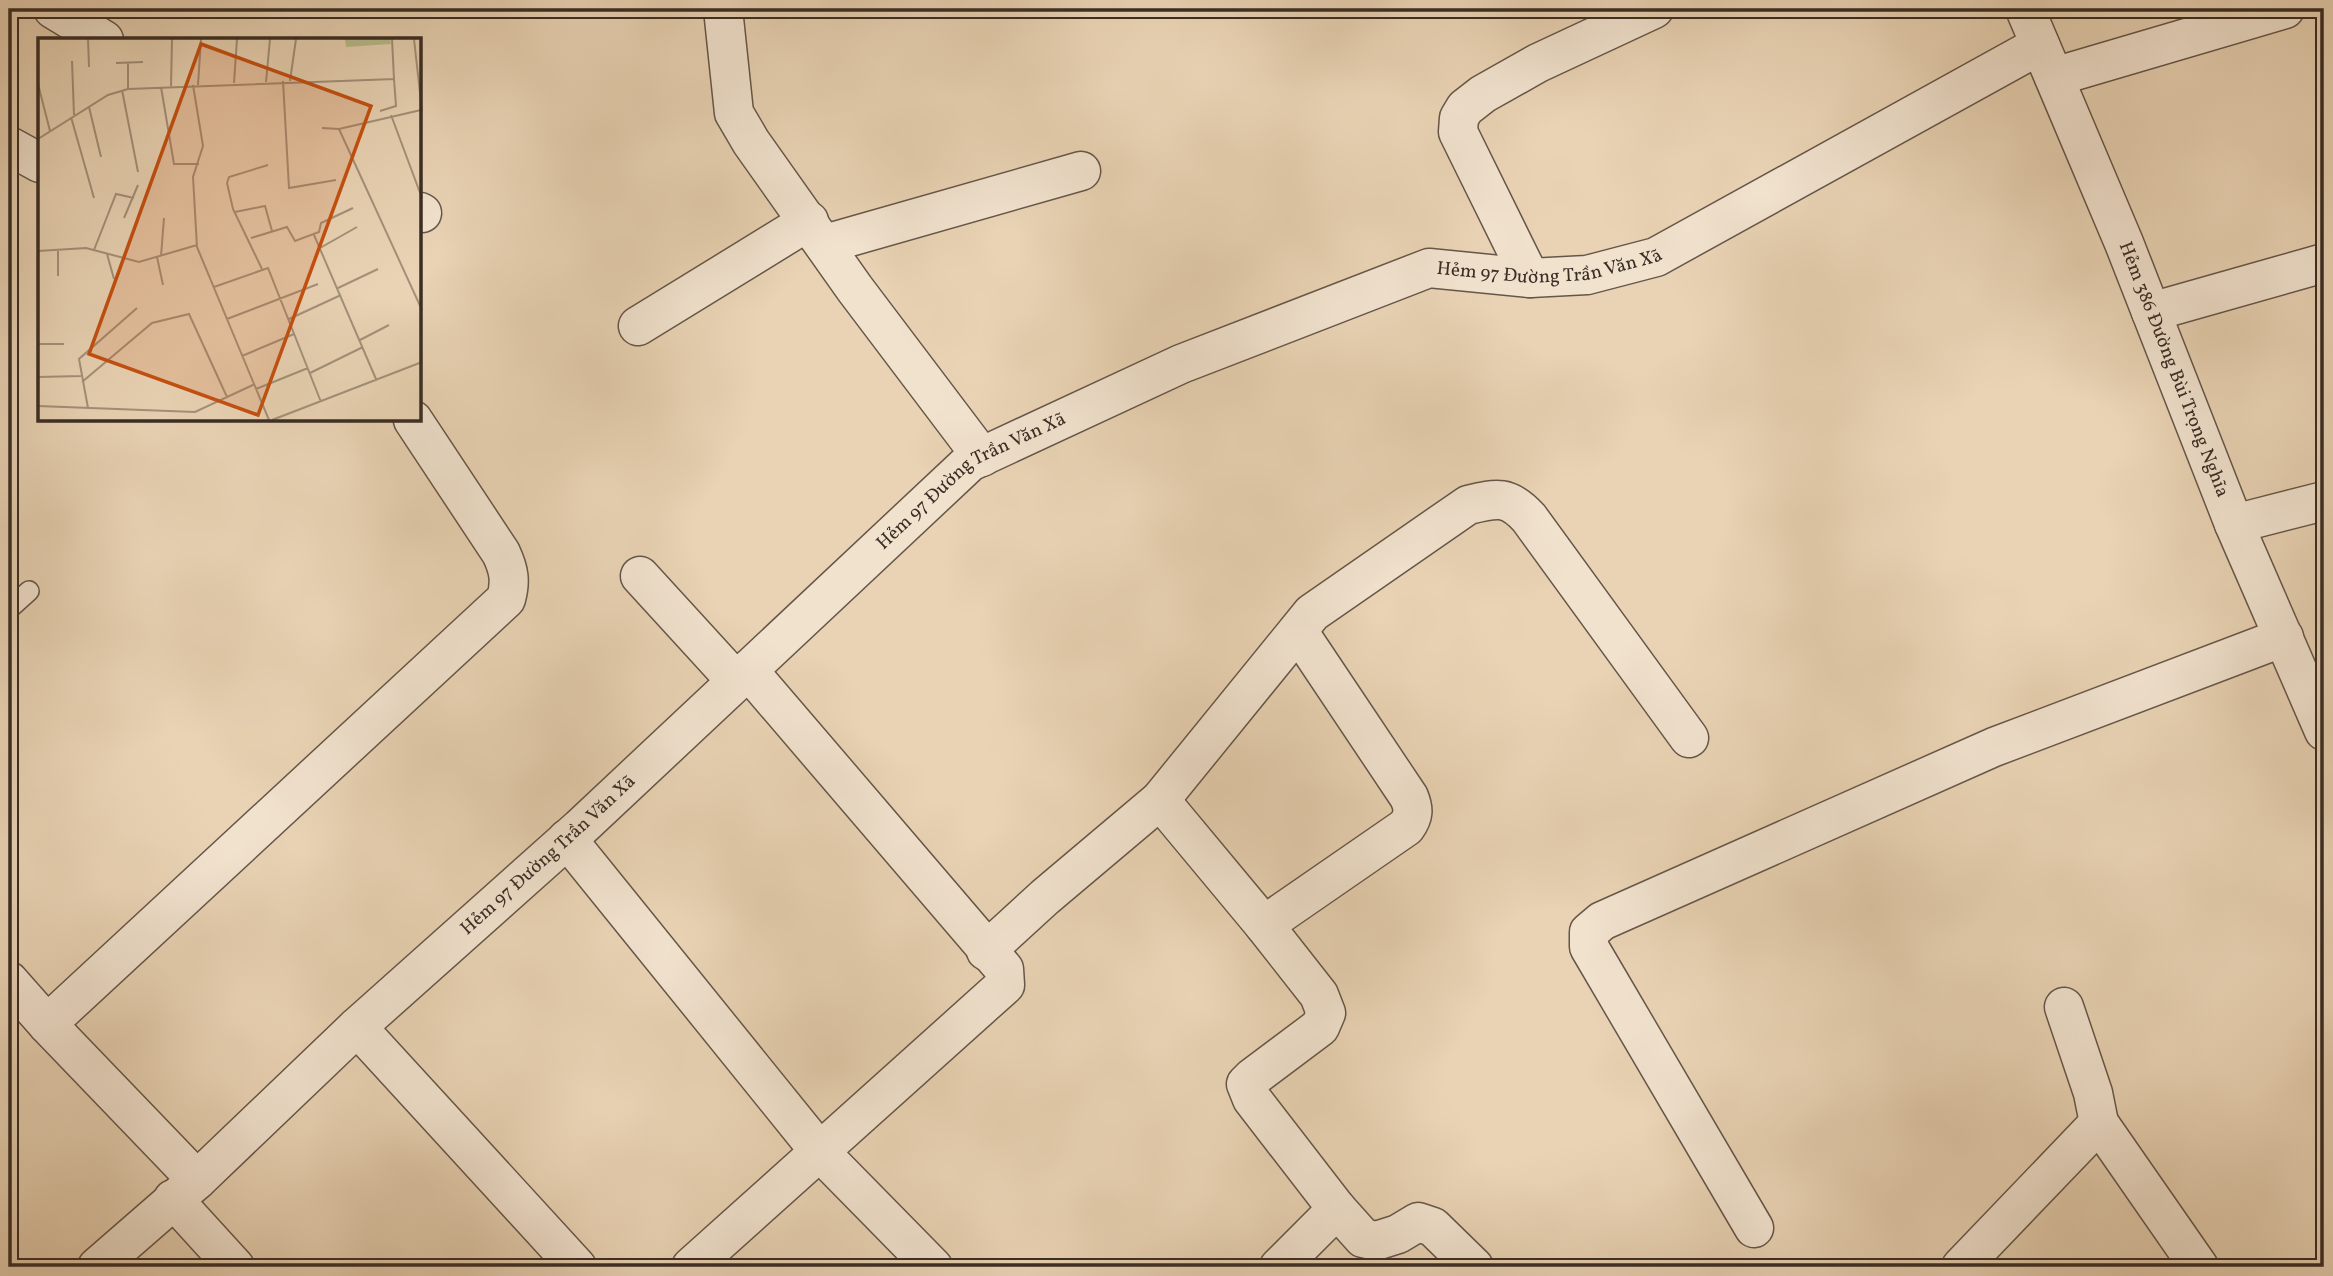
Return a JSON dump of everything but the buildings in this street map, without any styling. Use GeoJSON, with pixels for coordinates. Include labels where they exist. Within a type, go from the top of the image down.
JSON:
{"type":"FeatureCollection","features":[{"type":"Feature","properties":{"kind":"street"},"geometry":{"type":"LineString","coordinates":[[53,9],[101,38]]}},
{"type":"Feature","properties":{"kind":"street"},"geometry":{"type":"LineString","coordinates":[[723,9],[734,113],[751,142],[855,289],[982,457]]}},
{"type":"Feature","properties":{"kind":"street"},"geometry":{"type":"LineString","coordinates":[[1530,278],[1458,132],[1459,118],[1465,108],[1483,94],[1538,63],[1654,9]]}},
{"type":"Feature","properties":{"kind":"street","name":"Hẻm 386 Đường Bùi Trọng Nghĩa"},"geometry":{"type":"LineString","coordinates":[[2025,9],[2151,312],[2234,524],[2284,637],[2313,676],[2324,731]]}},
{"type":"Feature","properties":{"kind":"street","name":"Hẻm 97 Đường Trần Văn Xã"},"geometry":{"type":"LineString","coordinates":[[97,1267],[185,1189],[357,1027],[567,839],[970,462],[1181,364],[1429,268],[1530,278],[1587,275],[1656,257],[2047,61],[2285,9]]}},
{"type":"Feature","properties":{"kind":"street"},"geometry":{"type":"LineString","coordinates":[[9,146],[38,162]]}},
{"type":"Feature","properties":{"kind":"street"},"geometry":{"type":"LineString","coordinates":[[638,326],[817,232],[1081,171]]}},
{"type":"Feature","properties":{"kind":"street"},"geometry":{"type":"LineString","coordinates":[[2151,312],[2324,263]]}},
{"type":"Feature","properties":{"kind":"street"},"geometry":{"type":"LineString","coordinates":[[47,1024],[506,599],[510,583],[508,569],[501,553],[414,422]]}},
{"type":"Feature","properties":{"kind":"street"},"geometry":{"type":"LineString","coordinates":[[986,951],[1045,897],[1160,800],[1312,613],[1468,505],[1497,498],[1516,504],[1529,518],[1689,738]]}},
{"type":"Feature","properties":{"kind":"street"},"geometry":{"type":"LineString","coordinates":[[2234,524],[2324,501]]}},
{"type":"Feature","properties":{"kind":"street"},"geometry":{"type":"LineString","coordinates":[[640,576],[742,676],[1004,969],[1005,985],[820,1152],[714,1260]]}},
{"type":"Feature","properties":{"kind":"street"},"geometry":{"type":"LineString","coordinates":[[1264,925],[1406,827],[1413,818],[1409,797],[1298,631]]}},
{"type":"Feature","properties":{"kind":"street"},"geometry":{"type":"LineString","coordinates":[[1754,1228],[1589,947],[1589,932],[1602,921],[1994,747],[2284,637]]}},
{"type":"Feature","properties":{"kind":"street"},"geometry":{"type":"LineString","coordinates":[[1160,800],[1319,995],[1326,1013],[1320,1027],[1246,1084],[1252,1099],[1337,1209],[1363,1238],[1376,1241],[1398,1234],[1419,1222],[1433,1227],[1474,1267]]}},
{"type":"Feature","properties":{"kind":"street"},"geometry":{"type":"LineString","coordinates":[[567,839],[820,1152],[933,1267]]}},
{"type":"Feature","properties":{"kind":"street"},"geometry":{"type":"LineString","coordinates":[[9,981],[185,1189],[234,1267]]}},
{"type":"Feature","properties":{"kind":"street"},"geometry":{"type":"LineString","coordinates":[[2064,1007],[2093,1093],[2099,1123],[2199,1267]]}},
{"type":"Feature","properties":{"kind":"street"},"geometry":{"type":"LineString","coordinates":[[357,1027],[577,1267]]}},
{"type":"Feature","properties":{"kind":"street"},"geometry":{"type":"LineString","coordinates":[[1961,1267],[2099,1123]]}},
{"type":"Feature","properties":{"kind":"street"},"geometry":{"type":"LineString","coordinates":[[1279,1267],[1337,1209]]}},
{"type":"Feature","properties":{"kind":"lane"},"geometry":{"type":"LineString","coordinates":[[9,609],[29,591]]}}]}
